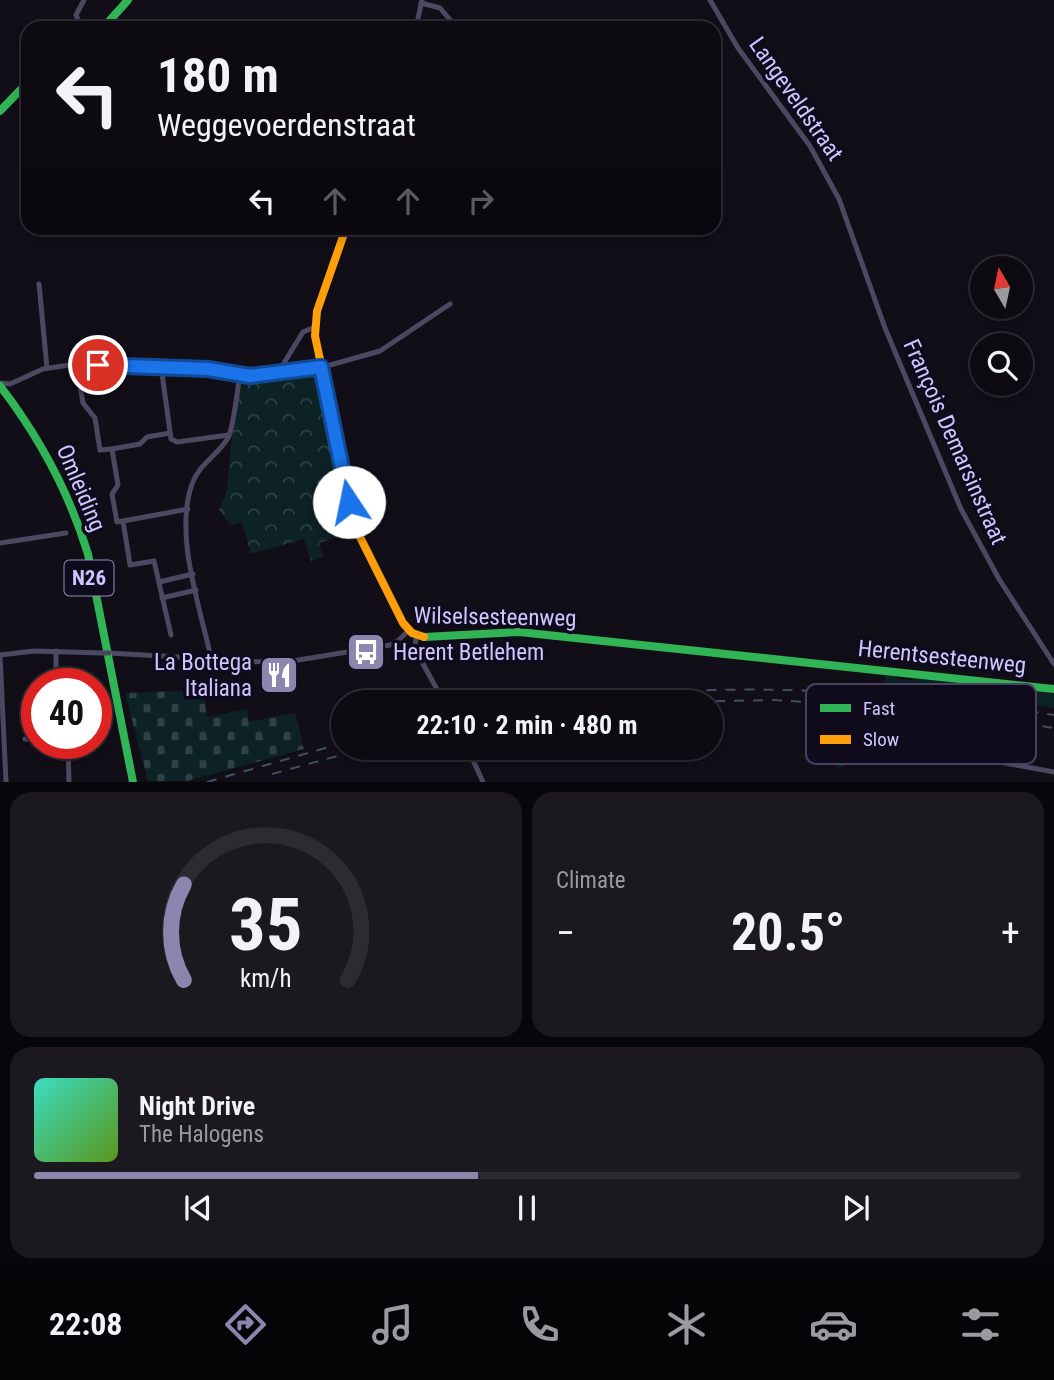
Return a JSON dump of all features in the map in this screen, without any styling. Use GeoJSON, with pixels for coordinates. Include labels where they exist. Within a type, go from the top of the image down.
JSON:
{"type":"FeatureCollection","features":[{"type":"Feature","properties":{"kind":"street"},"geometry":{"type":"LineString","coordinates":[[79,21],[76,15],[84,0]]}},
{"type":"Feature","properties":{"kind":"street"},"geometry":{"type":"LineString","coordinates":[[109,21],[128,0]]}},
{"type":"Feature","properties":{"kind":"street","name":"Langeveldstraat"},"geometry":{"type":"LineString","coordinates":[[710,0],[738,48],[820,161],[849,221]]}},
{"type":"Feature","properties":{"kind":"street"},"geometry":{"type":"LineString","coordinates":[[418,21],[422,1],[440,8],[451,21]]}},
{"type":"Feature","properties":{"kind":"street"},"geometry":{"type":"LineString","coordinates":[[0,111],[21,89]]}},
{"type":"Feature","properties":{"kind":"street","name":"François Demarsinstraat"},"geometry":{"type":"LineString","coordinates":[[849,221],[885,328],[961,509],[999,579],[1054,664]]}},
{"type":"Feature","properties":{"kind":"street"},"geometry":{"type":"LineString","coordinates":[[344,235],[315,327],[321,367],[356,529],[378,574],[413,633],[415,647],[438,690]]}},
{"type":"Feature","properties":{"kind":"street"},"geometry":{"type":"LineString","coordinates":[[39,284],[47,368]]}},
{"type":"Feature","properties":{"kind":"street"},"geometry":{"type":"LineString","coordinates":[[1,390],[47,368],[76,364],[208,369],[250,376],[321,367],[380,351],[450,304]]}},
{"type":"Feature","properties":{"kind":"street"},"geometry":{"type":"LineString","coordinates":[[279,371],[303,332],[315,327]]}},
{"type":"Feature","properties":{"kind":"street"},"geometry":{"type":"LineString","coordinates":[[76,364],[83,403],[94,418],[100,450],[140,444],[147,437],[170,433]]}},
{"type":"Feature","properties":{"kind":"street"},"geometry":{"type":"LineString","coordinates":[[161,366],[172,439],[177,442],[229,435]]}},
{"type":"Feature","properties":{"kind":"street"},"geometry":{"type":"LineString","coordinates":[[211,658],[186,543],[188,509],[196,474],[229,435],[240,375]]}},
{"type":"Feature","properties":{"kind":"street"},"geometry":{"type":"LineString","coordinates":[[1,390],[10,384]]}},
{"type":"Feature","properties":{"kind":"street","name":"Omleiding"},"geometry":{"type":"LineString","coordinates":[[1,390],[46,450],[77,518],[88,554],[132,782]]}},
{"type":"Feature","properties":{"kind":"street"},"geometry":{"type":"LineString","coordinates":[[112,449],[118,485],[112,494],[117,522],[188,509]]}},
{"type":"Feature","properties":{"kind":"street"},"geometry":{"type":"LineString","coordinates":[[123,521],[130,565],[154,561],[171,635]]}},
{"type":"Feature","properties":{"kind":"street"},"geometry":{"type":"LineString","coordinates":[[0,543],[66,533]]}},
{"type":"Feature","properties":{"kind":"street"},"geometry":{"type":"LineString","coordinates":[[159,582],[193,574]]}},
{"type":"Feature","properties":{"kind":"street"},"geometry":{"type":"LineString","coordinates":[[162,598],[196,590]]}},
{"type":"Feature","properties":{"kind":"street","name":"Wilselsesteenweg"},"geometry":{"type":"LineString","coordinates":[[0,655],[56,651],[267,663],[296,661],[390,645],[413,633],[424,637],[519,632],[826,664]]}},
{"type":"Feature","properties":{"kind":"street"},"geometry":{"type":"LineString","coordinates":[[56,651],[56,668]]}},
{"type":"Feature","properties":{"kind":"street"},"geometry":{"type":"LineString","coordinates":[[0,655],[6,782]]}},
{"type":"Feature","properties":{"kind":"street","name":"Herentsesteenweg"},"geometry":{"type":"LineString","coordinates":[[826,664],[1008,684]]}},
{"type":"Feature","properties":{"kind":"street","name":"Herentsesteenweg"},"geometry":{"type":"LineString","coordinates":[[1036,687],[1054,689]]}},
{"type":"Feature","properties":{"kind":"street"},"geometry":{"type":"LineString","coordinates":[[68,759],[69,782]]}},
{"type":"Feature","properties":{"kind":"street"},"geometry":{"type":"LineString","coordinates":[[473,760],[483,782]]}},
{"type":"Feature","properties":{"kind":"street"},"geometry":{"type":"LineString","coordinates":[[1011,764],[1054,772]]}},
{"type":"Feature","properties":{"kind":"green space"},"geometry":{"type":"Polygon","coordinates":[[[311,370],[316,375],[347,519],[353,532],[319,543],[323,557],[311,561],[304,539],[251,554],[242,523],[231,525],[219,510],[227,490],[232,434],[241,382],[245,379],[311,370]]]}},
{"type":"Feature","properties":{"kind":"green space"},"geometry":{"type":"Polygon","coordinates":[[[885,673],[896,675],[896,679],[913,680],[914,677],[975,684],[884,684],[885,673]]]}},
{"type":"Feature","properties":{"kind":"green space"},"geometry":{"type":"Polygon","coordinates":[[[203,690],[207,717],[248,709],[248,722],[295,713],[304,749],[187,781],[148,781],[125,693],[203,690]]]}},
{"type":"Feature","properties":{"kind":"green space"},"geometry":{"type":"Polygon","coordinates":[[[1036,691],[1054,693],[1054,708],[1036,705],[1036,691]]]}},
{"type":"Feature","properties":{"kind":"railway"},"geometry":{"type":"LineString","coordinates":[[723,690],[806,690]]}},
{"type":"Feature","properties":{"kind":"railway"},"geometry":{"type":"LineString","coordinates":[[723,701],[806,702]]}},
{"type":"Feature","properties":{"kind":"railway"},"geometry":{"type":"LineString","coordinates":[[1036,712],[1054,715]]}},
{"type":"Feature","properties":{"kind":"railway"},"geometry":{"type":"LineString","coordinates":[[1036,725],[1054,728]]}},
{"type":"Feature","properties":{"kind":"railway"},"geometry":{"type":"LineString","coordinates":[[207,782],[331,746]]}},
{"type":"Feature","properties":{"kind":"railway"},"geometry":{"type":"LineString","coordinates":[[272,774],[331,758]]}},
{"type":"Feature","properties":{"kind":"traffic: fast"},"geometry":{"type":"LineString","coordinates":[[109,21],[128,0]]}},
{"type":"Feature","properties":{"kind":"traffic: fast"},"geometry":{"type":"LineString","coordinates":[[0,111],[21,89]]}},
{"type":"Feature","properties":{"kind":"traffic: fast"},"geometry":{"type":"LineString","coordinates":[[0,386],[28,425],[52,466],[72,509],[88,554],[133,782]]}},
{"type":"Feature","properties":{"kind":"traffic: fast"},"geometry":{"type":"LineString","coordinates":[[424,637],[519,632],[1007,684]]}},
{"type":"Feature","properties":{"kind":"traffic: fast"},"geometry":{"type":"LineString","coordinates":[[1036,687],[1054,689]]}},
{"type":"Feature","properties":{"kind":"traffic: slow"},"geometry":{"type":"LineString","coordinates":[[344,235],[317,311],[315,336],[356,529],[403,623],[412,633],[424,637]]}},
{"type":"Feature","properties":{"kind":"place","name":"Herent Betlehem"},"geometry":{"type":"Point","coordinates":[366,652]}},
{"type":"Feature","properties":{"kind":"place","name":"La Bottega Italiana"},"geometry":{"type":"Point","coordinates":[279,675]}},
{"type":"Feature","properties":{"kind":"route"},"geometry":{"type":"LineString","coordinates":[[98,365],[208,369],[250,376],[321,367],[349,502]]}}]}
